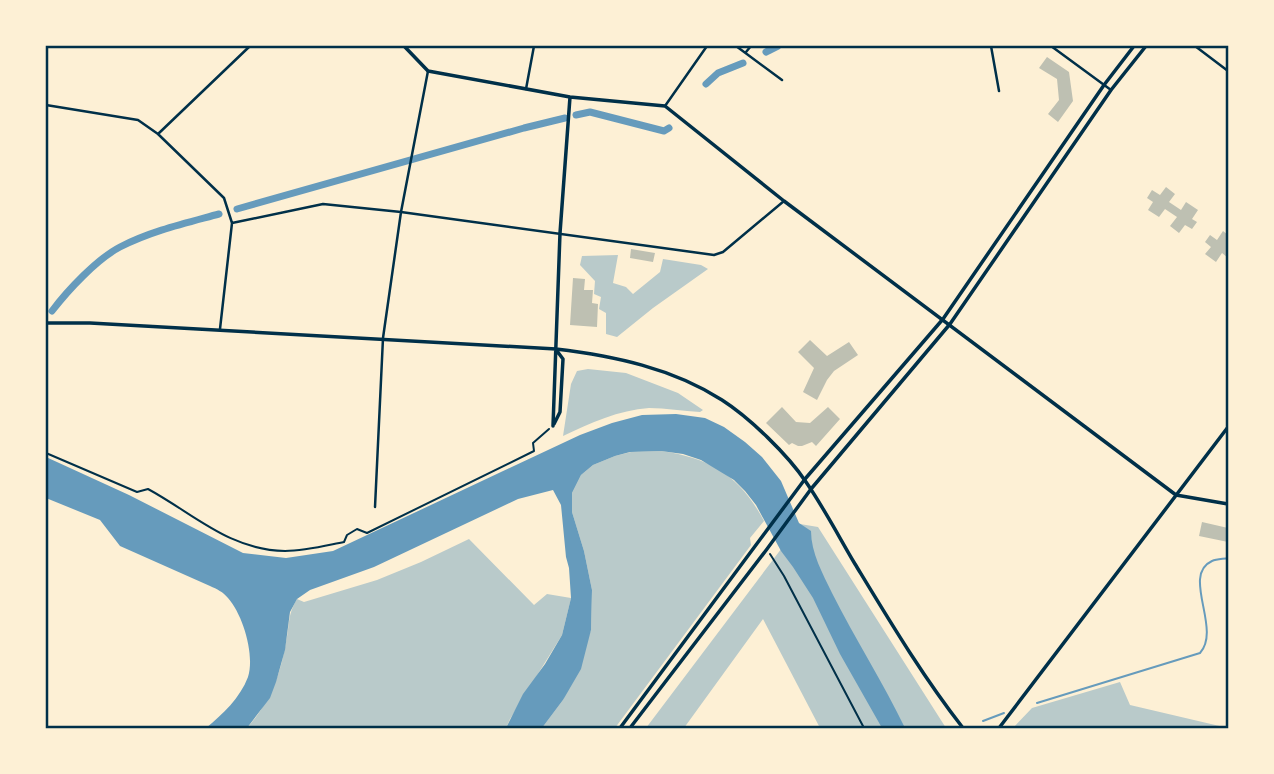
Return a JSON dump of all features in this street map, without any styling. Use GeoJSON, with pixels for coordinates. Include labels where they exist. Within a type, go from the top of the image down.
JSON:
{"type":"FeatureCollection","features":[{"type":"Feature","properties":{"kind":"street"},"geometry":{"type":"LineString","coordinates":[[158,134],[250,46]]}},
{"type":"Feature","properties":{"kind":"street"},"geometry":{"type":"LineString","coordinates":[[404,46],[428,71],[570,97],[665,106],[784,201],[1176,495],[1228,504]]}},
{"type":"Feature","properties":{"kind":"street"},"geometry":{"type":"LineString","coordinates":[[526,89],[534,46]]}},
{"type":"Feature","properties":{"kind":"street"},"geometry":{"type":"LineString","coordinates":[[665,106],[707,46]]}},
{"type":"Feature","properties":{"kind":"street"},"geometry":{"type":"LineString","coordinates":[[736,46],[782,80]]}},
{"type":"Feature","properties":{"kind":"street"},"geometry":{"type":"LineString","coordinates":[[746,52],[751,46]]}},
{"type":"Feature","properties":{"kind":"street"},"geometry":{"type":"LineString","coordinates":[[991,46],[999,91]]}},
{"type":"Feature","properties":{"kind":"street"},"geometry":{"type":"LineString","coordinates":[[1051,46],[1111,90]]}},
{"type":"Feature","properties":{"kind":"street"},"geometry":{"type":"LineString","coordinates":[[620,729],[789,500],[943,319],[1104,85],[1134,46]]}},
{"type":"Feature","properties":{"kind":"street"},"geometry":{"type":"LineString","coordinates":[[630,729],[811,489],[950,324],[1111,90],[1146,46]]}},
{"type":"Feature","properties":{"kind":"street"},"geometry":{"type":"LineString","coordinates":[[1195,46],[1228,71]]}},
{"type":"Feature","properties":{"kind":"street"},"geometry":{"type":"LineString","coordinates":[[375,507],[383,338],[401,212],[428,71]]}},
{"type":"Feature","properties":{"kind":"street"},"geometry":{"type":"LineString","coordinates":[[553,426],[560,233],[570,97]]}},
{"type":"Feature","properties":{"kind":"street"},"geometry":{"type":"LineString","coordinates":[[46,106],[138,120],[158,134],[225,198],[232,223],[220,330]]}},
{"type":"Feature","properties":{"kind":"street"},"geometry":{"type":"LineString","coordinates":[[232,223],[323,204],[401,212],[714,255],[723,252],[784,201]]}},
{"type":"Feature","properties":{"kind":"street"},"geometry":{"type":"LineString","coordinates":[[46,323],[90,323],[556,349],[601,355],[642,365],[682,380],[723,401],[761,432],[795,466],[896,630],[963,729]]}},
{"type":"Feature","properties":{"kind":"street"},"geometry":{"type":"LineString","coordinates":[[999,729],[1228,427]]}},
{"type":"Feature","properties":{"kind":"path"},"geometry":{"type":"LineString","coordinates":[[46,453],[137,492],[148,489],[222,535],[244,544],[283,551],[344,542],[347,535],[357,529],[367,533],[534,450],[533,443],[553,426]]}},
{"type":"Feature","properties":{"kind":"path"},"geometry":{"type":"LineString","coordinates":[[767,549],[784,576],[864,729]]}},
{"type":"Feature","properties":{"kind":"shaded area"},"geometry":{"type":"Polygon","coordinates":[[[618,255],[613,283],[626,287],[633,294],[660,272],[663,259],[701,265],[708,269],[617,337],[606,334],[606,313],[599,309],[601,297],[594,294],[595,281],[580,265],[582,256],[618,255]]]}},
{"type":"Feature","properties":{"kind":"shaded area"},"geometry":{"type":"Polygon","coordinates":[[[588,369],[626,373],[678,393],[703,410],[700,412],[649,408],[627,411],[563,436],[571,384],[577,371],[588,369]]]}},
{"type":"Feature","properties":{"kind":"shaded area"},"geometry":{"type":"Polygon","coordinates":[[[661,451],[695,459],[722,472],[745,492],[764,521],[750,538],[751,545],[615,728],[542,728],[563,700],[591,630],[592,590],[572,512],[572,493],[581,475],[593,465],[631,452],[661,451]]]}},
{"type":"Feature","properties":{"kind":"shaded area"},"geometry":{"type":"Polygon","coordinates":[[[800,524],[818,527],[946,728],[820,728],[763,619],[684,728],[646,728],[800,524]]]}},
{"type":"Feature","properties":{"kind":"shaded area"},"geometry":{"type":"Polygon","coordinates":[[[469,539],[534,605],[547,594],[571,598],[562,635],[506,728],[247,728],[268,699],[277,677],[284,654],[290,615],[297,599],[304,602],[377,580],[469,539]]]}},
{"type":"Feature","properties":{"kind":"shaded area"},"geometry":{"type":"Polygon","coordinates":[[[1120,682],[1130,705],[1228,728],[1013,728],[1032,708],[1120,682]]]}},
{"type":"Feature","properties":{"kind":"water"},"geometry":{"type":"Polygon","coordinates":[[[676,414],[705,418],[724,427],[762,457],[781,481],[799,523],[811,531],[815,555],[832,593],[905,728],[882,728],[840,654],[813,598],[745,491],[734,480],[701,460],[683,454],[661,451],[630,452],[593,465],[581,475],[572,493],[572,512],[592,590],[591,630],[581,669],[542,728],[506,728],[523,694],[562,635],[571,598],[561,505],[553,490],[518,499],[374,567],[310,590],[297,599],[290,612],[285,650],[270,698],[247,728],[206,728],[236,699],[245,685],[250,668],[246,636],[238,614],[228,598],[215,588],[120,546],[100,520],[46,498],[46,457],[129,495],[243,553],[286,558],[333,551],[580,435],[612,423],[642,415],[676,414]]]}},
{"type":"Feature","properties":{"kind":"building"},"geometry":{"type":"Polygon","coordinates":[[[1047,57],[1069,72],[1073,101],[1058,122],[1048,114],[1059,100],[1057,79],[1039,68],[1047,57]]]}},
{"type":"Feature","properties":{"kind":"building"},"geometry":{"type":"Polygon","coordinates":[[[1166,187],[1175,194],[1169,202],[1181,210],[1186,202],[1198,210],[1192,219],[1197,222],[1192,229],[1185,225],[1179,233],[1170,226],[1177,217],[1165,209],[1159,217],[1148,210],[1153,202],[1147,198],[1152,190],[1160,195],[1166,187]]]}},
{"type":"Feature","properties":{"kind":"building"},"geometry":{"type":"Polygon","coordinates":[[[1223,231],[1228,235],[1228,258],[1222,253],[1216,262],[1205,254],[1211,247],[1205,242],[1210,235],[1217,240],[1223,231]]]}},
{"type":"Feature","properties":{"kind":"building"},"geometry":{"type":"Polygon","coordinates":[[[631,249],[655,253],[653,262],[630,258],[631,249]]]}},
{"type":"Feature","properties":{"kind":"building"},"geometry":{"type":"Polygon","coordinates":[[[573,278],[585,279],[584,290],[593,290],[592,303],[598,304],[597,327],[570,325],[573,278]]]}},
{"type":"Feature","properties":{"kind":"building"},"geometry":{"type":"Polygon","coordinates":[[[810,340],[827,356],[849,342],[858,355],[834,371],[817,400],[803,392],[814,368],[798,352],[810,340]]]}},
{"type":"Feature","properties":{"kind":"building"},"geometry":{"type":"Polygon","coordinates":[[[782,407],[796,422],[810,423],[828,407],[840,419],[816,446],[812,442],[802,446],[792,443],[789,445],[766,423],[782,407]]]}},
{"type":"Feature","properties":{"kind":"building"},"geometry":{"type":"Polygon","coordinates":[[[1202,522],[1228,528],[1228,542],[1199,536],[1202,522]]]}},
{"type":"Feature","properties":{"kind":"waterway"},"geometry":{"type":"LineString","coordinates":[[766,52],[778,46]]}},
{"type":"Feature","properties":{"kind":"waterway"},"geometry":{"type":"LineString","coordinates":[[706,84],[718,73],[743,63]]}},
{"type":"Feature","properties":{"kind":"waterway"},"geometry":{"type":"LineString","coordinates":[[576,115],[590,112],[664,131],[669,128]]}},
{"type":"Feature","properties":{"kind":"waterway"},"geometry":{"type":"LineString","coordinates":[[237,209],[565,118]]}},
{"type":"Feature","properties":{"kind":"waterway"},"geometry":{"type":"LineString","coordinates":[[52,311],[83,276],[120,247],[156,232],[219,214]]}},
{"type":"Feature","properties":{"kind":"waterway"},"geometry":{"type":"LineString","coordinates":[[1037,703],[1200,653],[1206,643],[1207,630],[1200,578],[1203,568],[1212,561],[1228,558]]}},
{"type":"Feature","properties":{"kind":"waterway"},"geometry":{"type":"LineString","coordinates":[[983,721],[1004,713]]}}]}
